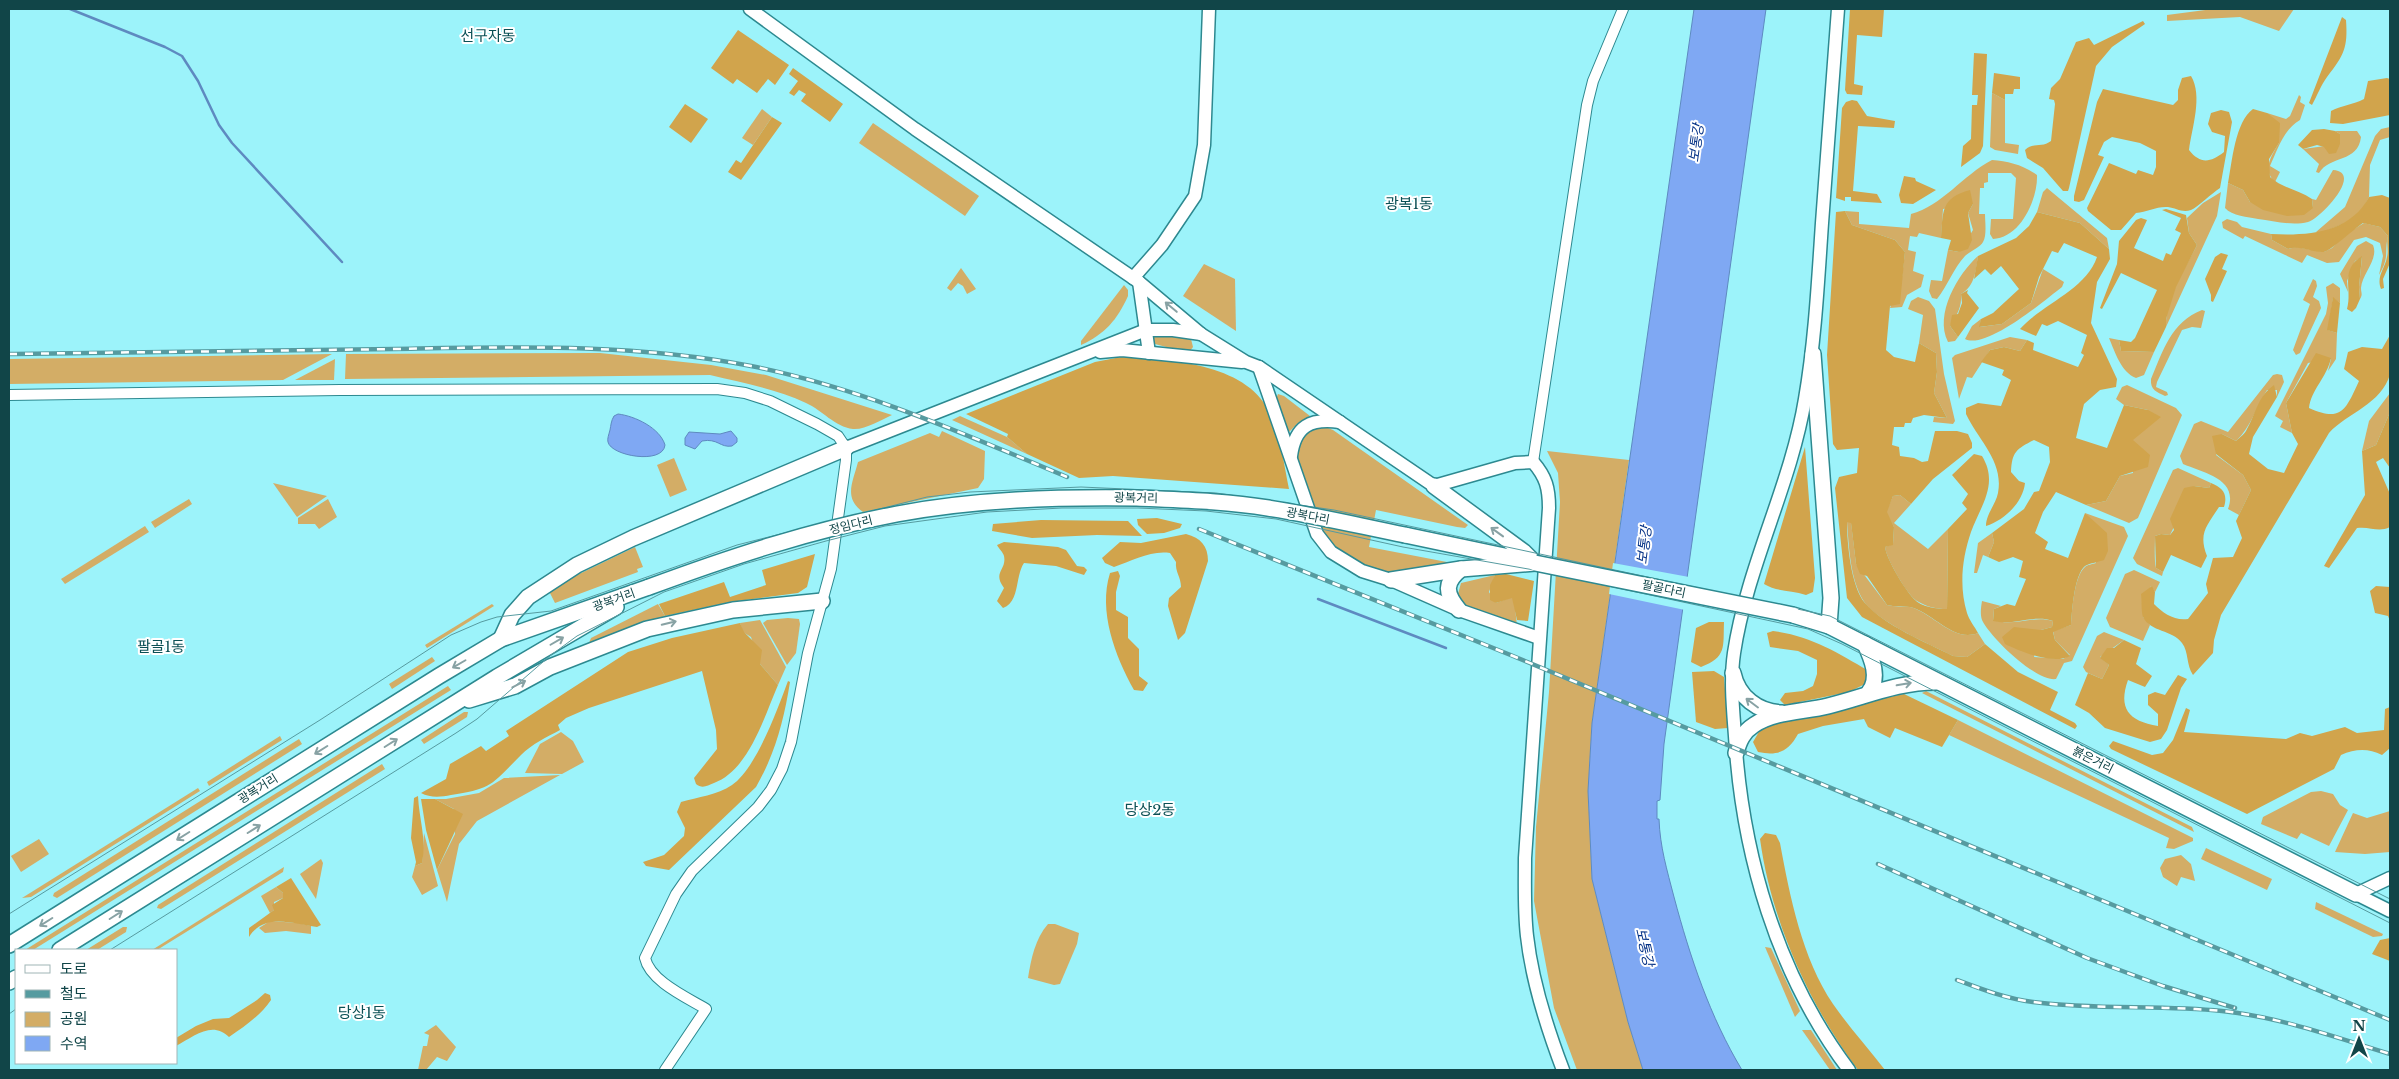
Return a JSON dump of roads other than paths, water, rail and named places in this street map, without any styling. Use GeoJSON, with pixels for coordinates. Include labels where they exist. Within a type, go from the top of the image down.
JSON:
{"type":"FeatureCollection","features":[{"type":"Feature","properties":{"kind":"highway"},"geometry":{"type":"LineString","coordinates":[[1813,354],[1830,598],[1829,626]]}},
{"type":"Feature","properties":{"kind":"highway"},"geometry":{"type":"LineString","coordinates":[[501,639],[512,615],[528,598],[577,565],[633,538],[846,448]]}},
{"type":"Feature","properties":{"kind":"highway"},"geometry":{"type":"LineString","coordinates":[[1434,486],[1535,562]]}},
{"type":"Feature","properties":{"kind":"highway","name":"광복거리"},"geometry":{"type":"LineString","coordinates":[[1062,498],[1210,502]]}},
{"type":"Feature","properties":{"kind":"highway","name":"정임다리"},"geometry":{"type":"LineString","coordinates":[[649,587],[740,555],[889,516],[950,506],[1062,498]]}},
{"type":"Feature","properties":{"kind":"highway","name":"광복다리"},"geometry":{"type":"LineString","coordinates":[[1210,502],[1268,508],[1535,562]]}},
{"type":"Feature","properties":{"kind":"highway"},"geometry":{"type":"LineString","coordinates":[[1391,580],[1461,569],[1535,562]]}},
{"type":"Feature","properties":{"kind":"highway","name":"팔골다리"},"geometry":{"type":"LineString","coordinates":[[1535,562],[1792,616]]}},
{"type":"Feature","properties":{"kind":"highway"},"geometry":{"type":"LineString","coordinates":[[1459,610],[1450,599],[1448,592],[1453,576],[1461,569]]}},
{"type":"Feature","properties":{"kind":"highway","name":"광복거리"},"geometry":{"type":"LineString","coordinates":[[9,945],[501,639],[649,587]]}},
{"type":"Feature","properties":{"kind":"highway","name":"광복거리"},"geometry":{"type":"LineString","coordinates":[[62,949],[455,703],[649,587]]}},
{"type":"Feature","properties":{"kind":"highway"},"geometry":{"type":"LineString","coordinates":[[455,703],[515,686],[558,663],[647,629],[733,610],[822,601]]}},
{"type":"Feature","properties":{"kind":"highway","name":"붉은거리"},"geometry":{"type":"LineString","coordinates":[[1792,616],[1829,626],[2356,894]]}},
{"type":"Feature","properties":{"kind":"highway"},"geometry":{"type":"LineString","coordinates":[[1865,644],[1874,666],[1873,687],[1869,692]]}},
{"type":"Feature","properties":{"kind":"highway"},"geometry":{"type":"LineString","coordinates":[[1733,673],[1740,690],[1754,705],[1775,713],[1786,714]]}},
{"type":"Feature","properties":{"kind":"highway"},"geometry":{"type":"LineString","coordinates":[[1736,753],[1739,741],[1752,726],[1761,721],[1828,706],[1869,692],[1916,682],[1939,682]]}},
{"type":"Feature","properties":{"kind":"main road"},"geometry":{"type":"LineString","coordinates":[[750,9],[914,128],[1136,280],[1202,334],[1246,362],[1259,367],[1434,486],[1515,463],[1533,462],[1544,474],[1548,487],[1550,508],[1539,638],[1525,858],[1525,904],[1527,936],[1532,964],[1563,1070]]}},
{"type":"Feature","properties":{"kind":"main road"},"geometry":{"type":"LineString","coordinates":[[1149,353],[1136,280],[1162,245],[1194,196],[1204,145],[1209,9]]}},
{"type":"Feature","properties":{"kind":"main road"},"geometry":{"type":"LineString","coordinates":[[1838,9],[1813,354],[1802,418],[1751,584],[1734,654],[1733,673],[1736,753],[1751,849],[1759,883],[1777,938],[1794,979],[1816,1019],[1849,1070]]}},
{"type":"Feature","properties":{"kind":"main road"},"geometry":{"type":"LineString","coordinates":[[846,448],[1146,330],[1173,330],[1202,334]]}},
{"type":"Feature","properties":{"kind":"main road"},"geometry":{"type":"LineString","coordinates":[[1202,334],[1204,357]]}},
{"type":"Feature","properties":{"kind":"main road"},"geometry":{"type":"LineString","coordinates":[[1088,353],[1122,350],[1246,362]]}},
{"type":"Feature","properties":{"kind":"main road"},"geometry":{"type":"LineString","coordinates":[[1259,367],[1317,534],[1331,552],[1362,571],[1391,580],[1459,610],[1539,638]]}},
{"type":"Feature","properties":{"kind":"main road"},"geometry":{"type":"LineString","coordinates":[[1291,459],[1293,444],[1301,429],[1311,423],[1340,422]]}},
{"type":"Feature","properties":{"kind":"main road"},"geometry":{"type":"LineString","coordinates":[[2356,894],[2390,878]]}},
{"type":"Feature","properties":{"kind":"main road","name":"붉은거리"},"geometry":{"type":"LineString","coordinates":[[2356,894],[2390,911]]}},
{"type":"Feature","properties":{"kind":"street"},"geometry":{"type":"LineString","coordinates":[[1533,462],[1587,105],[1593,81],[1622,9]]}},
{"type":"Feature","properties":{"kind":"street"},"geometry":{"type":"LineString","coordinates":[[9,396],[349,390],[717,389],[745,393],[790,410],[838,436],[846,448],[838,529],[831,569],[808,653],[790,742],[782,769],[771,790],[758,807],[708,854],[686,879],[676,894],[645,958],[647,968],[655,976],[706,1009],[664,1070]]}},
{"type":"Feature","properties":{"kind":"water","name":"보통강"},"geometry":{"type":"Polygon","coordinates":[[[1694,9],[1766,9],[1664,744],[1660,800],[1657,801],[1657,819],[1659,819],[1662,849],[1669,877],[1694,964],[1720,1029],[1742,1070],[1643,1070],[1628,1022],[1592,879],[1588,791],[1592,723],[1694,9]]]}},
{"type":"Feature","properties":{"kind":"water"},"geometry":{"type":"Polygon","coordinates":[[[618,414],[639,420],[658,433],[665,445],[662,451],[647,457],[627,454],[611,447],[608,442],[608,436],[613,418],[618,414]]]}},
{"type":"Feature","properties":{"kind":"water"},"geometry":{"type":"Polygon","coordinates":[[[731,431],[737,438],[737,442],[732,446],[724,446],[707,440],[702,441],[695,449],[685,445],[685,438],[689,432],[720,434],[731,431]]]}},
{"type":"Feature","properties":{"kind":"waterway"},"geometry":{"type":"LineString","coordinates":[[70,9],[165,47],[182,56],[198,81],[219,125],[232,143],[342,262]]}},
{"type":"Feature","properties":{"kind":"waterway"},"geometry":{"type":"LineString","coordinates":[[1318,599],[1446,648]]}},
{"type":"Feature","properties":{"kind":"tram line"},"geometry":{"type":"LineString","coordinates":[[9,914],[320,720],[451,635],[481,622],[497,617],[551,611],[737,545],[927,497],[970,492],[1081,487],[1216,493],[1334,510],[1830,616],[2390,899]]}},
{"type":"Feature","properties":{"kind":"tram line"},"geometry":{"type":"LineString","coordinates":[[112,949],[477,719],[551,655],[577,636],[664,592],[744,564],[885,526],[987,512],[1062,508],[1138,508],[1206,511],[1276,519],[1403,547],[1534,570],[1808,629],[1842,644],[2390,923]]}},
{"type":"Feature","properties":{"kind":"tram line"},"geometry":{"type":"LineString","coordinates":[[9,1014],[15,1010]]}},
{"type":"Feature","properties":{"kind":"railway"},"geometry":{"type":"LineString","coordinates":[[9,354],[528,347],[662,353],[751,366],[792,375],[873,399],[1067,477]]}},
{"type":"Feature","properties":{"kind":"railway"},"geometry":{"type":"LineString","coordinates":[[1199,529],[1513,656],[2390,1020]]}},
{"type":"Feature","properties":{"kind":"railway"},"geometry":{"type":"LineString","coordinates":[[1878,864],[2087,958],[2163,986],[2235,1008]]}},
{"type":"Feature","properties":{"kind":"railway"},"geometry":{"type":"LineString","coordinates":[[1957,980],[2023,1001],[2080,1006],[2198,1009],[2244,1014],[2307,1028],[2390,1054]]}},
{"type":"Feature","properties":{"kind":"district","name":"선구자동"},"geometry":{"type":"Point","coordinates":[488,36]}},
{"type":"Feature","properties":{"kind":"district","name":"광복1동"},"geometry":{"type":"Point","coordinates":[1409,204]}},
{"type":"Feature","properties":{"kind":"district","name":"팔골1동"},"geometry":{"type":"Point","coordinates":[161,647]}},
{"type":"Feature","properties":{"kind":"district","name":"당상2동"},"geometry":{"type":"Point","coordinates":[1150,810]}},
{"type":"Feature","properties":{"kind":"district","name":"당상1동"},"geometry":{"type":"Point","coordinates":[362,1013]}}]}
